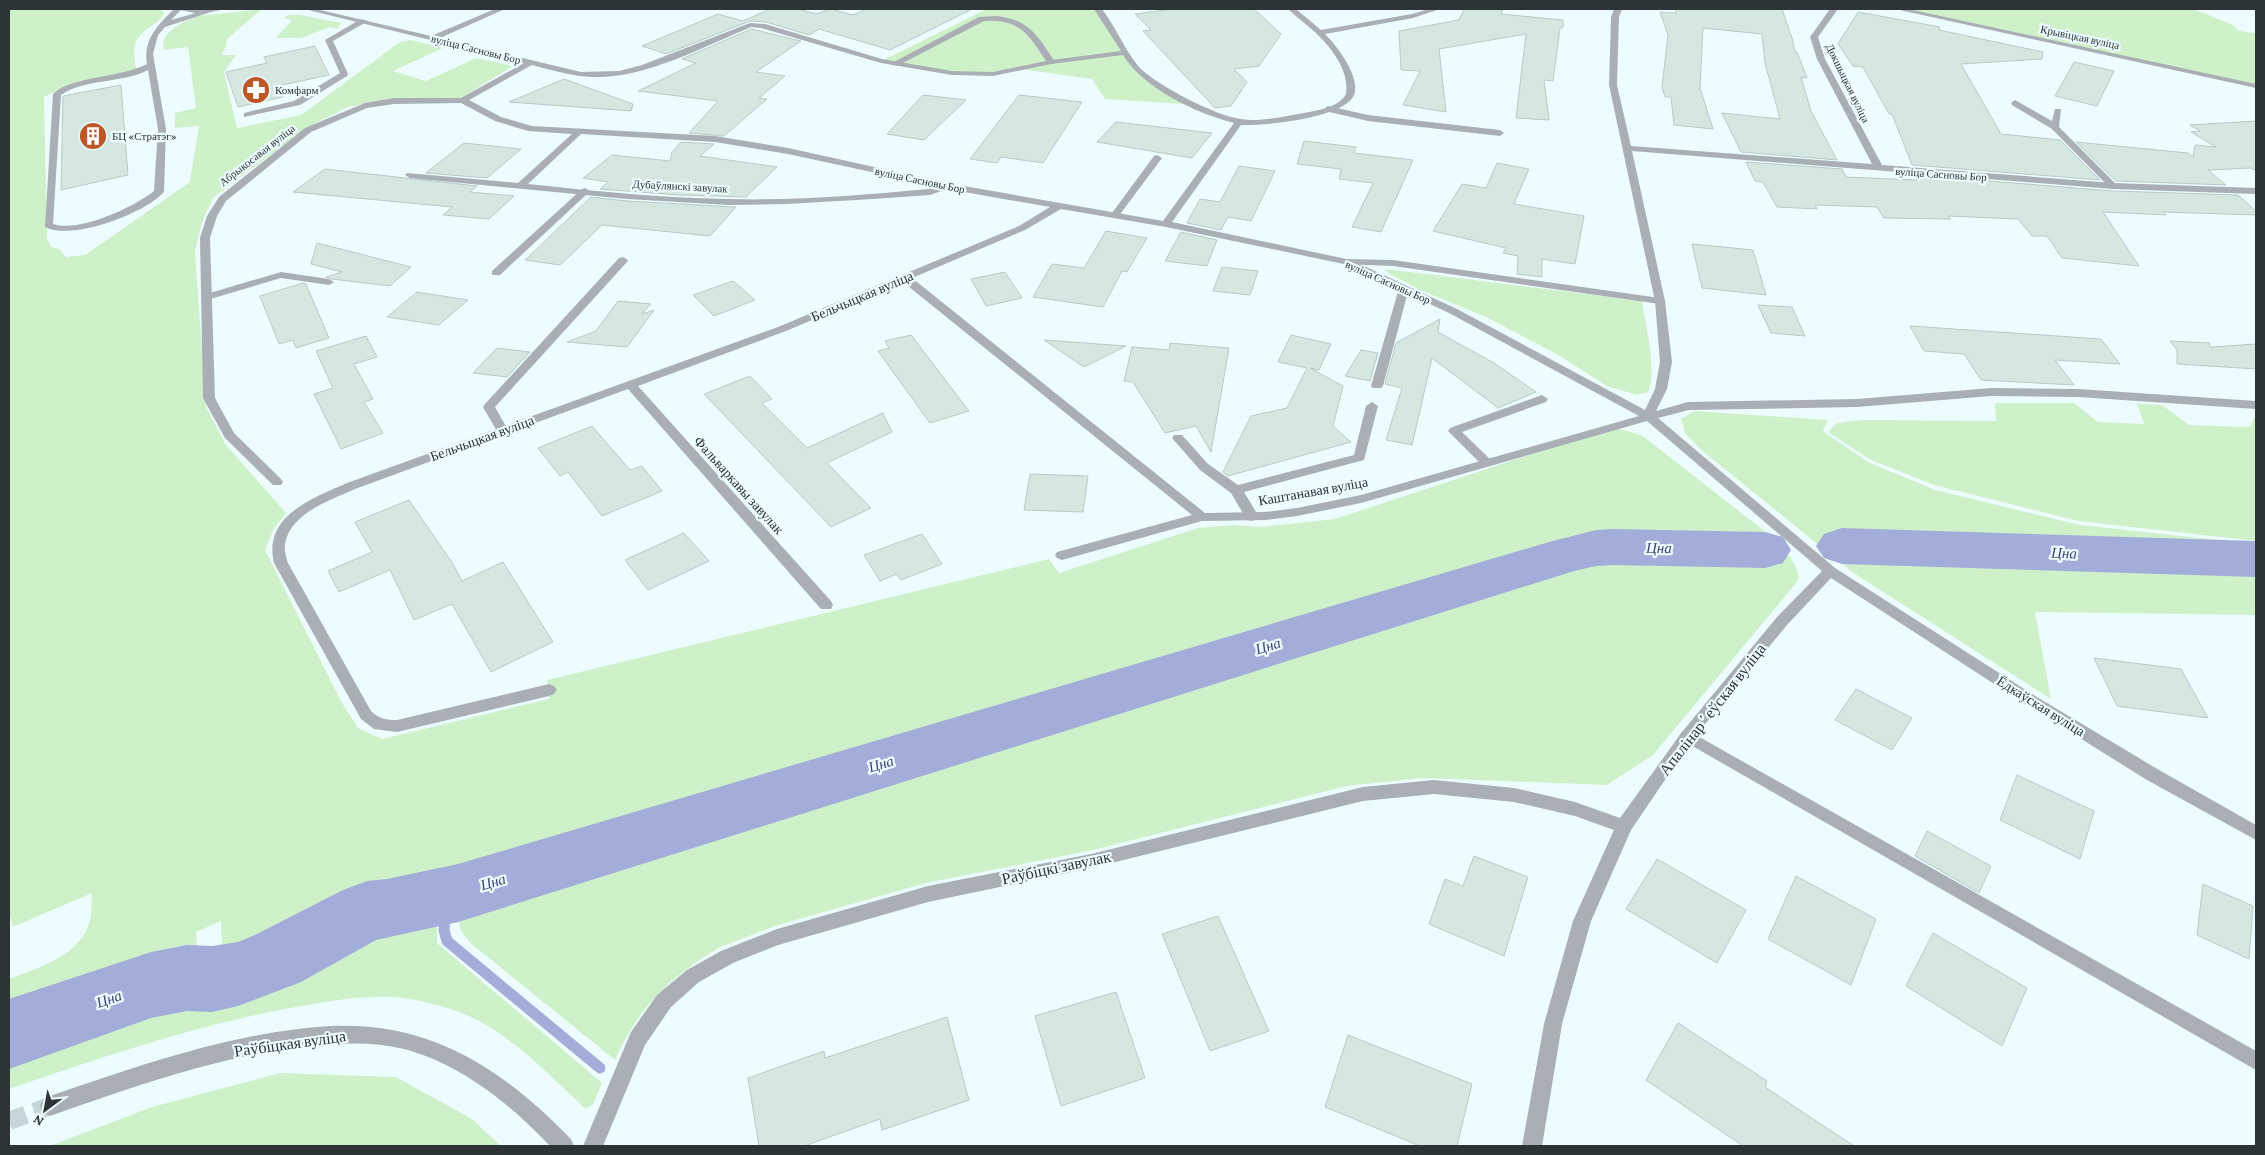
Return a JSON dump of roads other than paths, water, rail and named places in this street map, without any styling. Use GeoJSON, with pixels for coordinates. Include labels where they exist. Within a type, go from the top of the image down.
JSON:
{"type":"FeatureCollection","features":[{"type":"Feature","properties":{"kind":"street"},"geometry":{"type":"LineString","coordinates":[[151,65],[134,75],[70,87],[57,94],[48,225],[54,228],[125,215],[146,204],[159,192],[162,129],[151,65],[149,54],[150,44],[162,25],[179,9],[189,12],[222,9]]}},
{"type":"Feature","properties":{"kind":"street","name":"вуліца Сасновы Бор"},"geometry":{"type":"LineString","coordinates":[[308,9],[530,62]]}},
{"type":"Feature","properties":{"kind":"street"},"geometry":{"type":"LineString","coordinates":[[433,38],[501,9]]}},
{"type":"Feature","properties":{"kind":"street"},"geometry":{"type":"LineString","coordinates":[[1098,9],[1108,20],[1124,54],[1143,76],[1154,85],[1178,98],[1240,122],[1290,118],[1328,109],[1348,98],[1351,93],[1351,83],[1337,50],[1322,32],[1292,9]]}},
{"type":"Feature","properties":{"kind":"street"},"geometry":{"type":"LineString","coordinates":[[1322,32],[1413,16],[1436,9]]}},
{"type":"Feature","properties":{"kind":"street"},"geometry":{"type":"LineString","coordinates":[[1618,9],[1615,17],[1613,85],[1660,300],[1666,362],[1661,390],[1648,416]]}},
{"type":"Feature","properties":{"kind":"street","name":"Докшыцкая вуліца"},"geometry":{"type":"LineString","coordinates":[[1834,9],[1814,37],[1821,59],[1879,169]]}},
{"type":"Feature","properties":{"kind":"street","name":"Крывіцкая вуліца"},"geometry":{"type":"LineString","coordinates":[[1899,9],[2256,86]]}},
{"type":"Feature","properties":{"kind":"street"},"geometry":{"type":"LineString","coordinates":[[162,25],[210,11]]}},
{"type":"Feature","properties":{"kind":"street"},"geometry":{"type":"LineString","coordinates":[[894,64],[982,19],[997,17],[1020,23],[1031,31],[1051,62]]}},
{"type":"Feature","properties":{"kind":"street"},"geometry":{"type":"LineString","coordinates":[[247,115],[297,104],[344,74],[329,40],[364,21]]}},
{"type":"Feature","properties":{"kind":"street"},"geometry":{"type":"LineString","coordinates":[[530,62],[582,74],[619,73],[645,66],[750,25],[762,26],[894,64],[929,71],[974,74],[1007,72],[1051,62],[1124,54]]}},
{"type":"Feature","properties":{"kind":"street","name":"вуліца Сасновы Бор"},"geometry":{"type":"LineString","coordinates":[[464,100],[530,62]]}},
{"type":"Feature","properties":{"kind":"street","name":"вуліца Сасновы Бор"},"geometry":{"type":"LineString","coordinates":[[464,100],[498,119],[521,127],[715,139],[788,151],[947,186],[1166,224],[1347,262],[1521,346],[1648,416],[1830,571]]}},
{"type":"Feature","properties":{"kind":"street","name":"Абрыкосавая вуліца"},"geometry":{"type":"LineString","coordinates":[[277,482],[229,435],[209,398],[205,238],[212,216],[222,199],[308,130],[365,106],[394,101],[464,100]]}},
{"type":"Feature","properties":{"kind":"street"},"geometry":{"type":"LineString","coordinates":[[2015,103],[2055,126],[2113,186]]}},
{"type":"Feature","properties":{"kind":"street"},"geometry":{"type":"LineString","coordinates":[[1328,109],[1368,118],[1500,133]]}},
{"type":"Feature","properties":{"kind":"street"},"geometry":{"type":"LineString","coordinates":[[2055,126],[2058,110]]}},
{"type":"Feature","properties":{"kind":"street"},"geometry":{"type":"LineString","coordinates":[[1166,224],[1240,122]]}},
{"type":"Feature","properties":{"kind":"street"},"geometry":{"type":"LineString","coordinates":[[521,184],[580,131]]}},
{"type":"Feature","properties":{"kind":"street","name":"вуліца Сасновы Бор"},"geometry":{"type":"LineString","coordinates":[[1626,148],[2113,186],[2256,192]]}},
{"type":"Feature","properties":{"kind":"street"},"geometry":{"type":"LineString","coordinates":[[1115,216],[1157,158]]}},
{"type":"Feature","properties":{"kind":"street","name":"Дубаўлянскі завулак"},"geometry":{"type":"LineString","coordinates":[[410,175],[702,201],[797,202],[930,192],[947,186]]}},
{"type":"Feature","properties":{"kind":"street"},"geometry":{"type":"LineString","coordinates":[[496,273],[585,191]]}},
{"type":"Feature","properties":{"kind":"street","name":"Бельчыцкая вуліца"},"geometry":{"type":"LineString","coordinates":[[549,690],[396,726],[385,727],[373,723],[366,715],[281,563],[278,545],[286,526],[298,514],[324,498],[351,486],[782,329],[906,279],[943,260],[1022,228],[1058,206]]}},
{"type":"Feature","properties":{"kind":"street"},"geometry":{"type":"LineString","coordinates":[[502,430],[489,407],[622,260]]}},
{"type":"Feature","properties":{"kind":"street"},"geometry":{"type":"LineString","coordinates":[[1347,262],[1393,263],[1660,300]]}},
{"type":"Feature","properties":{"kind":"street"},"geometry":{"type":"LineString","coordinates":[[207,297],[281,275],[329,282]]}},
{"type":"Feature","properties":{"kind":"street"},"geometry":{"type":"LineString","coordinates":[[906,279],[1202,516]]}},
{"type":"Feature","properties":{"kind":"street"},"geometry":{"type":"LineString","coordinates":[[1377,386],[1404,288]]}},
{"type":"Feature","properties":{"kind":"street","name":"Фальваркавы завулак"},"geometry":{"type":"LineString","coordinates":[[630,384],[826,605]]}},
{"type":"Feature","properties":{"kind":"street"},"geometry":{"type":"LineString","coordinates":[[1648,416],[1699,405],[1746,406],[1857,403],[1991,392],[2078,394],[2256,405]]}},
{"type":"Feature","properties":{"kind":"street"},"geometry":{"type":"LineString","coordinates":[[1487,463],[1454,431],[1542,399]]}},
{"type":"Feature","properties":{"kind":"street"},"geometry":{"type":"LineString","coordinates":[[1236,490],[1360,457],[1372,406]]}},
{"type":"Feature","properties":{"kind":"street","name":"Каштанавая вуліца"},"geometry":{"type":"LineString","coordinates":[[1202,516],[1252,516],[1297,512],[1361,499],[1648,416]]}},
{"type":"Feature","properties":{"kind":"street"},"geometry":{"type":"LineString","coordinates":[[1178,438],[1204,467],[1236,490],[1252,516]]}},
{"type":"Feature","properties":{"kind":"street"},"geometry":{"type":"LineString","coordinates":[[1062,555],[1202,516]]}},
{"type":"Feature","properties":{"kind":"street","name":"Апалінарʼеўская вуліца"},"geometry":{"type":"LineString","coordinates":[[1532,1146],[1553,1024],[1582,921],[1624,826],[1687,736],[1782,621],[1830,571]]}},
{"type":"Feature","properties":{"kind":"street","name":"Ёдкаўская вуліца"},"geometry":{"type":"LineString","coordinates":[[1830,571],[2152,775],[2256,833]]}},
{"type":"Feature","properties":{"kind":"street"},"geometry":{"type":"LineString","coordinates":[[1687,736],[2256,1061]]}},
{"type":"Feature","properties":{"kind":"street","name":"Раўбіцкі завулак"},"geometry":{"type":"LineString","coordinates":[[593,1146],[638,1039],[664,1001],[693,976],[727,957],[777,937],[928,894],[1091,861],[1363,794],[1434,787],[1514,795],[1575,809],[1624,826]]}},
{"type":"Feature","properties":{"kind":"street","name":"Раўбіцкая вуліца"},"geometry":{"type":"LineString","coordinates":[[50,1106],[174,1064],[250,1045],[301,1038],[358,1034],[403,1040],[448,1057],[497,1083],[540,1120],[564,1146]]}},
{"type":"Feature","properties":{"kind":"waterway","name":"Цна"},"geometry":{"type":"LineString","coordinates":[[1842,546],[2256,559]]}},
{"type":"Feature","properties":{"kind":"waterway","name":"Цна"},"geometry":{"type":"LineString","coordinates":[[9,1034],[151,985],[187,978],[212,979],[238,974],[277,959],[367,911],[387,909],[458,893],[1567,555],[1596,548],[1613,547],[1765,550]]}},
{"type":"Feature","properties":{"kind":"waterway"},"geometry":{"type":"LineString","coordinates":[[446,896],[444,930],[447,941],[600,1068]]}},
{"type":"Feature","properties":{"kind":"tunnel"},"geometry":{"type":"LineString","coordinates":[[9,1121],[50,1106]]}},
{"type":"Feature","properties":{"kind":"place","name":"Комфарм"},"geometry":{"type":"Point","coordinates":[256,90]}},
{"type":"Feature","properties":{"kind":"place","name":"БЦ «Стратэг»"},"geometry":{"type":"Point","coordinates":[93,136]}}]}
